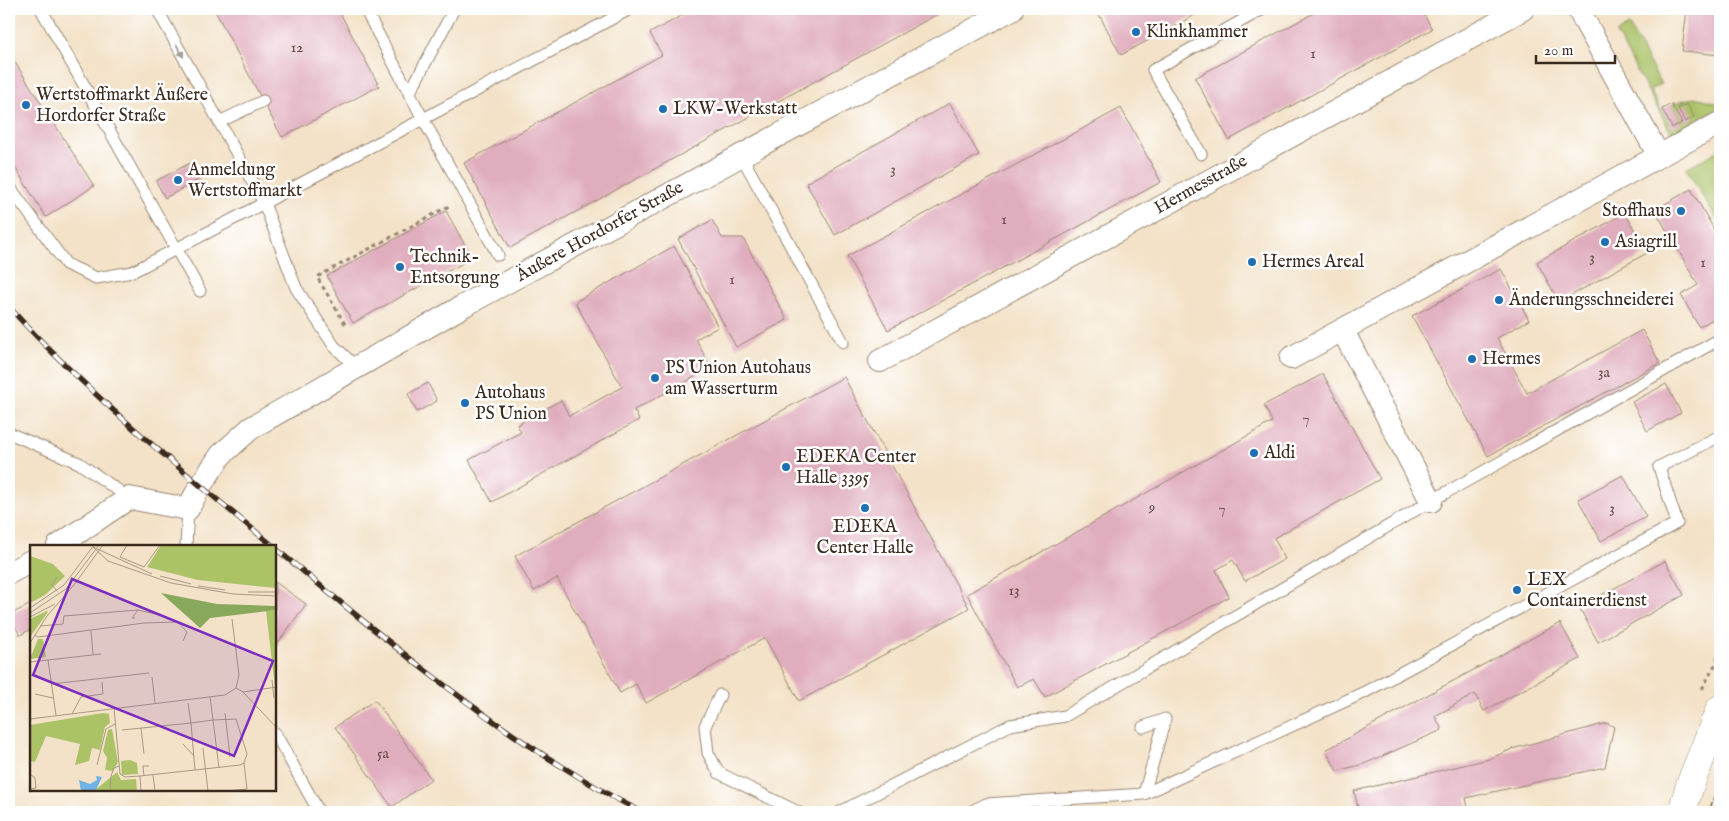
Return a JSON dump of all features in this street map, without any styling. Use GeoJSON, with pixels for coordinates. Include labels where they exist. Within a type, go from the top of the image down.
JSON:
{"type":"FeatureCollection","features":[{"type":"Feature","properties":{"kind":"main road"},"geometry":{"type":"LineString","coordinates":[[1682,812],[1690,785],[1720,709]]}},
{"type":"Feature","properties":{"kind":"street","name":"Äußere Hordorfer Straße"},"geometry":{"type":"LineString","coordinates":[[188,509],[200,486],[221,455],[252,428],[361,364],[741,155],[1012,9]]}},
{"type":"Feature","properties":{"kind":"street","name":"Hermesstraße"},"geometry":{"type":"LineString","coordinates":[[880,361],[1523,9]]}},
{"type":"Feature","properties":{"kind":"street"},"geometry":{"type":"LineString","coordinates":[[1578,9],[1659,156]]}},
{"type":"Feature","properties":{"kind":"street"},"geometry":{"type":"LineString","coordinates":[[1291,358],[1720,123]]}},
{"type":"Feature","properties":{"kind":"street"},"geometry":{"type":"LineString","coordinates":[[1343,331],[1431,501]]}},
{"type":"Feature","properties":{"kind":"street"},"geometry":{"type":"LineString","coordinates":[[59,545],[129,498],[188,509]]}},
{"type":"Feature","properties":{"kind":"street"},"geometry":{"type":"LineString","coordinates":[[9,573],[30,562]]}},
{"type":"Feature","properties":{"kind":"lane"},"geometry":{"type":"LineString","coordinates":[[41,9],[200,291]]}},
{"type":"Feature","properties":{"kind":"lane"},"geometry":{"type":"LineString","coordinates":[[157,9],[264,203],[296,288],[334,346],[361,364]]}},
{"type":"Feature","properties":{"kind":"lane"},"geometry":{"type":"LineString","coordinates":[[365,9],[422,119],[498,255]]}},
{"type":"Feature","properties":{"kind":"lane"},"geometry":{"type":"LineString","coordinates":[[409,94],[454,9]]}},
{"type":"Feature","properties":{"kind":"lane"},"geometry":{"type":"LineString","coordinates":[[9,186],[66,264],[96,278],[132,272],[630,9]]}},
{"type":"Feature","properties":{"kind":"lane"},"geometry":{"type":"LineString","coordinates":[[1201,154],[1154,70],[1263,9]]}},
{"type":"Feature","properties":{"kind":"lane"},"geometry":{"type":"LineString","coordinates":[[219,122],[263,101]]}},
{"type":"Feature","properties":{"kind":"lane"},"geometry":{"type":"LineString","coordinates":[[741,155],[843,342]]}},
{"type":"Feature","properties":{"kind":"lane"},"geometry":{"type":"LineString","coordinates":[[840,812],[1010,725],[1065,716],[1431,501],[1720,339]]}},
{"type":"Feature","properties":{"kind":"lane"},"geometry":{"type":"LineString","coordinates":[[9,433],[80,462],[129,498]]}},
{"type":"Feature","properties":{"kind":"lane"},"geometry":{"type":"LineString","coordinates":[[970,812],[986,804],[1144,794],[1365,692],[1677,523],[1659,467],[1720,436]]}},
{"type":"Feature","properties":{"kind":"lane"},"geometry":{"type":"LineString","coordinates":[[186,545],[188,509]]}},
{"type":"Feature","properties":{"kind":"lane"},"geometry":{"type":"LineString","coordinates":[[720,695],[705,726],[708,753],[719,773],[798,812]]}},
{"type":"Feature","properties":{"kind":"lane"},"geometry":{"type":"LineString","coordinates":[[1143,728],[1165,719],[1144,794]]}},
{"type":"Feature","properties":{"kind":"lane"},"geometry":{"type":"LineString","coordinates":[[276,735],[318,812]]}},
{"type":"Feature","properties":{"kind":"path"},"geometry":{"type":"LineString","coordinates":[[361,364],[317,277],[466,197]]}},
{"type":"Feature","properties":{"kind":"green space"},"geometry":{"type":"Polygon","coordinates":[[[1629,26],[1661,84],[1650,90],[1661,110],[1683,100],[1696,98],[1719,104],[1720,107],[1671,133],[1616,33],[1629,26]]]}},
{"type":"Feature","properties":{"kind":"green space"},"geometry":{"type":"Polygon","coordinates":[[[1720,150],[1720,226],[1686,168],[1720,150]]]}},
{"type":"Feature","properties":{"kind":"building"},"geometry":{"type":"Polygon","coordinates":[[[214,9],[338,9],[379,86],[282,137],[214,9]]]}},
{"type":"Feature","properties":{"kind":"building","name":"LKW-Werkstatt"},"geometry":{"type":"Polygon","coordinates":[[[694,9],[947,9],[510,248],[464,163],[662,55],[650,33],[694,9]]]}},
{"type":"Feature","properties":{"kind":"building","name":"Klinkhammer"},"geometry":{"type":"Polygon","coordinates":[[[1096,9],[1206,9],[1121,55],[1096,9]]]}},
{"type":"Feature","properties":{"kind":"building"},"geometry":{"type":"Polygon","coordinates":[[[1321,9],[1421,9],[1432,29],[1229,140],[1195,78],[1321,9]]]}},
{"type":"Feature","properties":{"kind":"building"},"geometry":{"type":"Polygon","coordinates":[[[1687,9],[1720,9],[1720,55],[1682,51],[1687,9]]]}},
{"type":"Feature","properties":{"kind":"building","name":"Wertstoffmarkt Äußere Hordorfer Straße"},"geometry":{"type":"Polygon","coordinates":[[[9,53],[94,186],[46,217],[9,158],[9,53]]]}},
{"type":"Feature","properties":{"kind":"building"},"geometry":{"type":"Polygon","coordinates":[[[950,103],[979,155],[835,235],[806,183],[950,103]]]}},
{"type":"Feature","properties":{"kind":"building"},"geometry":{"type":"Polygon","coordinates":[[[1671,104],[1682,123],[1672,128],[1662,109],[1671,104]]]}},
{"type":"Feature","properties":{"kind":"building"},"geometry":{"type":"Polygon","coordinates":[[[1687,104],[1694,117],[1685,122],[1678,108],[1687,104]]]}},
{"type":"Feature","properties":{"kind":"building"},"geometry":{"type":"Polygon","coordinates":[[[1121,108],[1161,182],[888,330],[847,256],[1121,108]]]}},
{"type":"Feature","properties":{"kind":"building","name":"Anmeldung Wertstoffmarkt"},"geometry":{"type":"Polygon","coordinates":[[[192,162],[200,179],[165,198],[156,181],[192,162]]]}},
{"type":"Feature","properties":{"kind":"building"},"geometry":{"type":"Polygon","coordinates":[[[1691,189],[1720,240],[1720,315],[1699,327],[1681,295],[1698,285],[1655,210],[1691,189]]]}},
{"type":"Feature","properties":{"kind":"building","name":"Technik- Entsorgung"},"geometry":{"type":"Polygon","coordinates":[[[446,211],[472,258],[353,323],[327,276],[446,211]]]}},
{"type":"Feature","properties":{"kind":"building"},"geometry":{"type":"Polygon","coordinates":[[[1625,213],[1647,253],[1559,302],[1537,262],[1625,213]]]}},
{"type":"Feature","properties":{"kind":"building"},"geometry":{"type":"Polygon","coordinates":[[[712,220],[722,238],[743,238],[787,320],[736,347],[678,239],[712,220]]]}},
{"type":"Feature","properties":{"kind":"building","name":"PS Union Autohaus am Wasserturm"},"geometry":{"type":"Polygon","coordinates":[[[674,246],[718,327],[696,339],[711,368],[634,410],[639,420],[492,502],[469,460],[521,432],[517,425],[561,400],[569,416],[622,387],[575,302],[674,246]]]}},
{"type":"Feature","properties":{"kind":"building","name":"Hermes"},"geometry":{"type":"Polygon","coordinates":[[[1501,269],[1529,320],[1497,338],[1527,393],[1642,330],[1660,363],[1488,456],[1412,316],[1501,269]]]}},
{"type":"Feature","properties":{"kind":"building"},"geometry":{"type":"Polygon","coordinates":[[[1323,374],[1380,479],[1274,538],[1285,559],[1245,581],[1233,560],[1216,570],[1229,597],[1045,697],[1034,679],[1017,687],[967,594],[1272,422],[1264,405],[1323,374]]]}},
{"type":"Feature","properties":{"kind":"building","name":"EDEKA Center Halle 3395"},"geometry":{"type":"Polygon","coordinates":[[[844,377],[969,608],[799,701],[765,638],[646,703],[636,684],[620,693],[557,578],[534,591],[515,556],[844,377]]]}},
{"type":"Feature","properties":{"kind":"building"},"geometry":{"type":"Polygon","coordinates":[[[428,383],[437,401],[417,412],[408,394],[428,383]]]}},
{"type":"Feature","properties":{"kind":"building"},"geometry":{"type":"Polygon","coordinates":[[[1666,384],[1681,413],[1647,431],[1632,402],[1666,384]]]}},
{"type":"Feature","properties":{"kind":"building"},"geometry":{"type":"Polygon","coordinates":[[[1623,475],[1646,517],[1601,541],[1578,499],[1623,475]]]}},
{"type":"Feature","properties":{"kind":"building"},"geometry":{"type":"Polygon","coordinates":[[[1665,561],[1684,595],[1598,642],[1579,607],[1665,561]]]}},
{"type":"Feature","properties":{"kind":"building"},"geometry":{"type":"Polygon","coordinates":[[[276,583],[306,604],[276,646],[276,583]]]}},
{"type":"Feature","properties":{"kind":"building"},"geometry":{"type":"Polygon","coordinates":[[[30,604],[30,630],[20,635],[9,615],[30,604]]]}},
{"type":"Feature","properties":{"kind":"building"},"geometry":{"type":"Polygon","coordinates":[[[1560,623],[1580,659],[1484,711],[1475,694],[1435,716],[1442,730],[1364,764],[1337,771],[1326,750],[1560,623]]]}},
{"type":"Feature","properties":{"kind":"building"},"geometry":{"type":"Polygon","coordinates":[[[375,700],[431,779],[392,807],[335,727],[375,700]]]}},
{"type":"Feature","properties":{"kind":"building"},"geometry":{"type":"Polygon","coordinates":[[[1607,723],[1614,727],[1605,767],[1466,798],[1469,812],[1359,812],[1354,791],[1489,759],[1512,749],[1607,723]]]}},
{"type":"Feature","properties":{"kind":"tram line"},"geometry":{"type":"LineString","coordinates":[[1709,812],[1720,778]]}},
{"type":"Feature","properties":{"kind":"railway"},"geometry":{"type":"LineString","coordinates":[[9,307],[71,371],[136,431],[272,545]]}},
{"type":"Feature","properties":{"kind":"railway"},"geometry":{"type":"LineString","coordinates":[[276,549],[458,696],[536,750],[584,780],[642,812]]}},
{"type":"Feature","properties":{"kind":"place","name":"Klinkhammer"},"geometry":{"type":"Point","coordinates":[1136,32]}},
{"type":"Feature","properties":{"kind":"place","name":"Wertstoffmarkt Äußere Hordorfer Straße"},"geometry":{"type":"Point","coordinates":[26,105]}},
{"type":"Feature","properties":{"kind":"place","name":"LKW-Werkstatt"},"geometry":{"type":"Point","coordinates":[663,109]}},
{"type":"Feature","properties":{"kind":"place","name":"Anmeldung Wertstoffmarkt"},"geometry":{"type":"Point","coordinates":[178,180]}},
{"type":"Feature","properties":{"kind":"place","name":"Stoffhaus"},"geometry":{"type":"Point","coordinates":[1681,211]}},
{"type":"Feature","properties":{"kind":"place","name":"Asiagrill"},"geometry":{"type":"Point","coordinates":[1605,242]}},
{"type":"Feature","properties":{"kind":"place","name":"Hermes Areal"},"geometry":{"type":"Point","coordinates":[1252,262]}},
{"type":"Feature","properties":{"kind":"place","name":"Technik- Entsorgung"},"geometry":{"type":"Point","coordinates":[400,267]}},
{"type":"Feature","properties":{"kind":"place","name":"Änderungsschneiderei"},"geometry":{"type":"Point","coordinates":[1499,300]}},
{"type":"Feature","properties":{"kind":"place","name":"Hermes"},"geometry":{"type":"Point","coordinates":[1472,359]}},
{"type":"Feature","properties":{"kind":"place","name":"PS Union Autohaus am Wasserturm"},"geometry":{"type":"Point","coordinates":[655,378]}},
{"type":"Feature","properties":{"kind":"place","name":"Autohaus PS Union"},"geometry":{"type":"Point","coordinates":[465,403]}},
{"type":"Feature","properties":{"kind":"place","name":"Aldi"},"geometry":{"type":"Point","coordinates":[1254,453]}},
{"type":"Feature","properties":{"kind":"place","name":"EDEKA Center Halle 3395"},"geometry":{"type":"Point","coordinates":[786,467]}},
{"type":"Feature","properties":{"kind":"place","name":"EDEKA Center Halle"},"geometry":{"type":"Point","coordinates":[865,508]}},
{"type":"Feature","properties":{"kind":"place","name":"LEX Containerdienst"},"geometry":{"type":"Point","coordinates":[1517,590]}}]}
